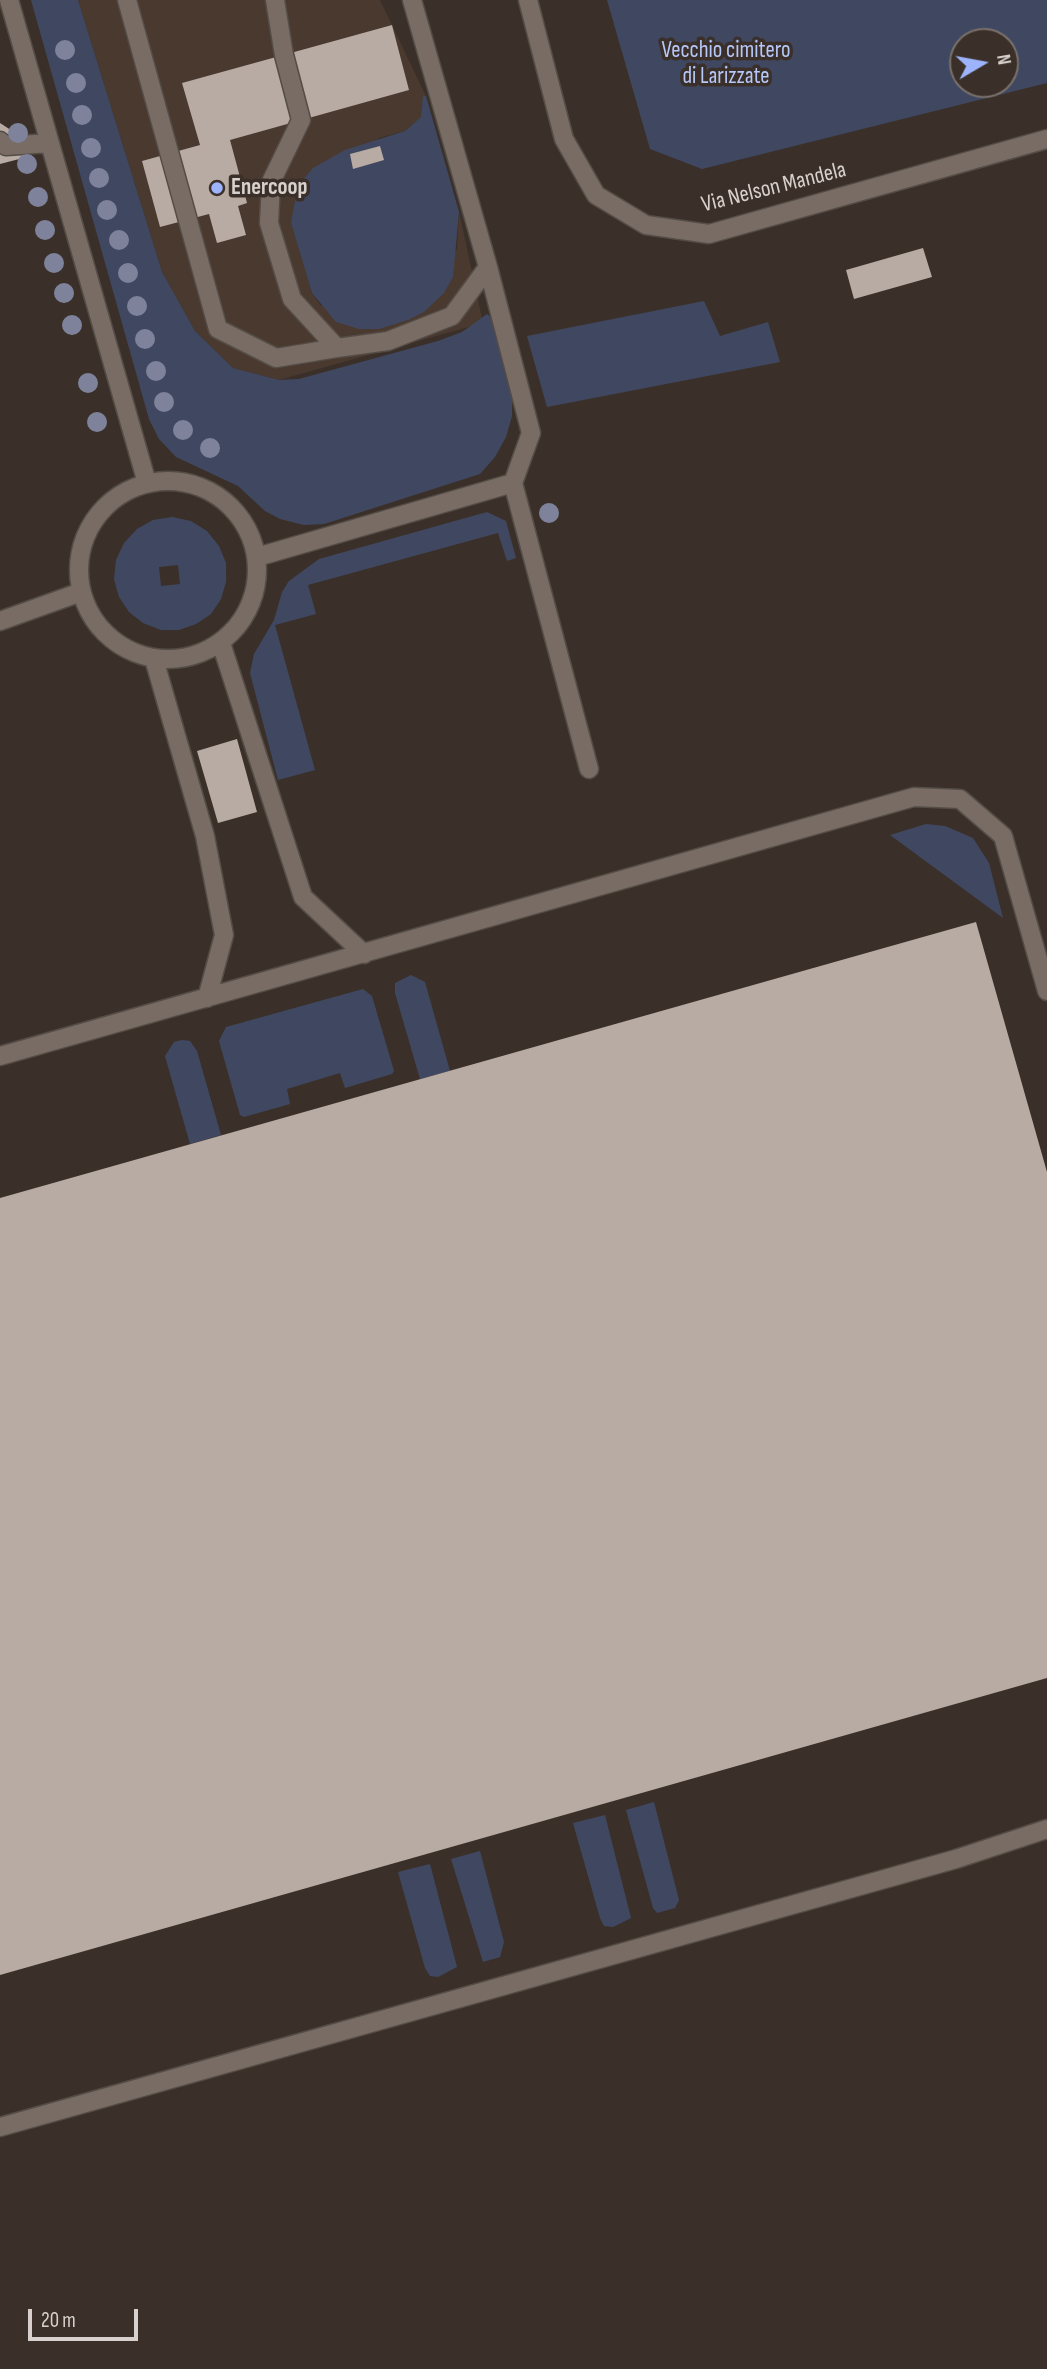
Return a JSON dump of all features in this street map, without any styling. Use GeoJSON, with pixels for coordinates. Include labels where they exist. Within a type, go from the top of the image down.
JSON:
{"type":"FeatureCollection","features":[{"type":"Feature","properties":{"kind":"street"},"geometry":{"type":"LineString","coordinates":[[9,0],[147,483]]}},
{"type":"Feature","properties":{"kind":"street"},"geometry":{"type":"LineString","coordinates":[[127,0],[218,330],[276,358],[388,341],[452,316],[488,267]]}},
{"type":"Feature","properties":{"kind":"street"},"geometry":{"type":"LineString","coordinates":[[275,0],[284,55],[301,120],[271,182],[269,223],[292,299],[337,348]]}},
{"type":"Feature","properties":{"kind":"street"},"geometry":{"type":"LineString","coordinates":[[412,0],[488,267],[531,433],[513,483],[589,769]]}},
{"type":"Feature","properties":{"kind":"street","name":"Via Nelson Mandela"},"geometry":{"type":"LineString","coordinates":[[528,0],[564,139],[596,195],[646,225],[709,234],[1047,139]]}},
{"type":"Feature","properties":{"kind":"street"},"geometry":{"type":"LineString","coordinates":[[0,141],[6,146],[50,143]]}},
{"type":"Feature","properties":{"kind":"street"},"geometry":{"type":"LineString","coordinates":[[171,481],[195,485],[218,496],[243,523],[257,557],[257,582],[251,605],[238,626],[221,643],[200,654],[178,660],[155,659],[130,651],[108,636],[91,616],[81,592],[79,564],[85,537],[95,521],[120,494],[147,483],[171,481]]}},
{"type":"Feature","properties":{"kind":"street"},"geometry":{"type":"LineString","coordinates":[[257,557],[513,483]]}},
{"type":"Feature","properties":{"kind":"street"},"geometry":{"type":"LineString","coordinates":[[0,621],[81,592]]}},
{"type":"Feature","properties":{"kind":"street"},"geometry":{"type":"LineString","coordinates":[[221,643],[303,897],[364,954]]}},
{"type":"Feature","properties":{"kind":"street"},"geometry":{"type":"LineString","coordinates":[[155,659],[205,835],[224,935],[207,998]]}},
{"type":"Feature","properties":{"kind":"street"},"geometry":{"type":"LineString","coordinates":[[0,1056],[914,797],[960,799],[1003,836],[1047,991]]}},
{"type":"Feature","properties":{"kind":"street"},"geometry":{"type":"LineString","coordinates":[[0,2127],[956,1859],[1047,1829]]}},
{"type":"Feature","properties":{"kind":"shaded area","name":"Enercoop"},"geometry":{"type":"Polygon","coordinates":[[[78,0],[380,0],[426,96],[423,95],[422,117],[405,131],[379,138],[291,223],[312,293],[321,306],[457,250],[459,212],[483,323],[279,380],[233,368],[195,331],[162,272],[78,0]]]}},
{"type":"Feature","properties":{"kind":"green space"},"geometry":{"type":"Polygon","coordinates":[[[31,0],[78,0],[162,272],[195,331],[233,368],[279,380],[299,379],[438,341],[462,332],[487,314],[493,319],[512,389],[512,416],[506,437],[495,457],[480,474],[324,524],[304,525],[280,519],[265,511],[238,486],[176,457],[159,439],[149,419],[31,0]]]}},
{"type":"Feature","properties":{"kind":"green space","name":"Vecchio cimitero di Larizzate"},"geometry":{"type":"Polygon","coordinates":[[[607,0],[1047,0],[1047,83],[1019,90],[1019,28],[949,28],[949,98],[987,98],[702,169],[650,149],[607,0]]]}},
{"type":"Feature","properties":{"kind":"green space"},"geometry":{"type":"Polygon","coordinates":[[[423,95],[426,96],[459,212],[453,277],[444,293],[424,312],[408,320],[379,329],[359,329],[336,322],[312,293],[291,223],[296,195],[301,182],[313,168],[345,150],[405,131],[421,117],[423,95]]]}},
{"type":"Feature","properties":{"kind":"green space"},"geometry":{"type":"Polygon","coordinates":[[[704,301],[720,336],[768,322],[780,362],[547,407],[527,336],[704,301]]]}},
{"type":"Feature","properties":{"kind":"green space"},"geometry":{"type":"Polygon","coordinates":[[[487,512],[506,521],[516,558],[507,561],[498,533],[308,585],[316,614],[275,625],[315,770],[278,780],[250,673],[254,654],[274,620],[282,592],[289,581],[319,559],[487,512]]]}},
{"type":"Feature","properties":{"kind":"green space"},"geometry":{"type":"Polygon","coordinates":[[[172,517],[191,521],[207,531],[219,546],[226,563],[226,582],[221,599],[211,614],[196,624],[179,630],[161,630],[143,623],[129,612],[119,597],[114,579],[116,560],[124,543],[137,529],[153,520],[172,517]],[[178,565],[159,567],[161,586],[180,584],[178,565]]]}},
{"type":"Feature","properties":{"kind":"green space"},"geometry":{"type":"Polygon","coordinates":[[[926,824],[945,826],[973,838],[989,863],[1003,918],[890,835],[926,824]]]}},
{"type":"Feature","properties":{"kind":"green space"},"geometry":{"type":"Polygon","coordinates":[[[411,975],[425,982],[450,1071],[420,1079],[395,993],[395,983],[411,975]]]}},
{"type":"Feature","properties":{"kind":"green space"},"geometry":{"type":"Polygon","coordinates":[[[363,989],[372,996],[394,1071],[392,1074],[345,1088],[340,1073],[287,1089],[290,1104],[244,1117],[240,1115],[219,1041],[226,1027],[363,989]]]}},
{"type":"Feature","properties":{"kind":"green space"},"geometry":{"type":"Polygon","coordinates":[[[190,1041],[197,1051],[221,1135],[190,1144],[165,1056],[174,1042],[190,1041]]]}},
{"type":"Feature","properties":{"kind":"green space"},"geometry":{"type":"Polygon","coordinates":[[[654,1802],[679,1900],[675,1908],[657,1913],[653,1908],[626,1810],[654,1802]]]}},
{"type":"Feature","properties":{"kind":"green space"},"geometry":{"type":"Polygon","coordinates":[[[605,1815],[631,1918],[613,1927],[604,1926],[600,1918],[573,1823],[605,1815]]]}},
{"type":"Feature","properties":{"kind":"green space"},"geometry":{"type":"Polygon","coordinates":[[[480,1851],[504,1942],[500,1957],[483,1962],[451,1859],[480,1851]]]}},
{"type":"Feature","properties":{"kind":"green space"},"geometry":{"type":"Polygon","coordinates":[[[430,1864],[457,1967],[438,1977],[430,1976],[425,1968],[398,1872],[430,1864]]]}},
{"type":"Feature","properties":{"kind":"building"},"geometry":{"type":"Polygon","coordinates":[[[392,25],[409,90],[230,140],[247,203],[238,206],[246,235],[217,243],[209,214],[160,227],[142,161],[200,145],[182,83],[392,25]]]}},
{"type":"Feature","properties":{"kind":"building"},"geometry":{"type":"Polygon","coordinates":[[[0,123],[20,136],[27,157],[0,164],[0,123]]]}},
{"type":"Feature","properties":{"kind":"building"},"geometry":{"type":"Polygon","coordinates":[[[380,146],[384,160],[353,169],[350,154],[380,146]]]}},
{"type":"Feature","properties":{"kind":"building"},"geometry":{"type":"Polygon","coordinates":[[[923,248],[932,277],[854,299],[846,270],[923,248]]]}},
{"type":"Feature","properties":{"kind":"building"},"geometry":{"type":"Polygon","coordinates":[[[237,739],[257,812],[218,823],[197,751],[237,739]]]}},
{"type":"Feature","properties":{"kind":"building"},"geometry":{"type":"Polygon","coordinates":[[[976,922],[1047,1172],[1047,1678],[0,1975],[0,1198],[976,922]]]}},
{"type":"Feature","properties":{"kind":"place","name":"Enercoop"},"geometry":{"type":"Point","coordinates":[217,188]}}]}
